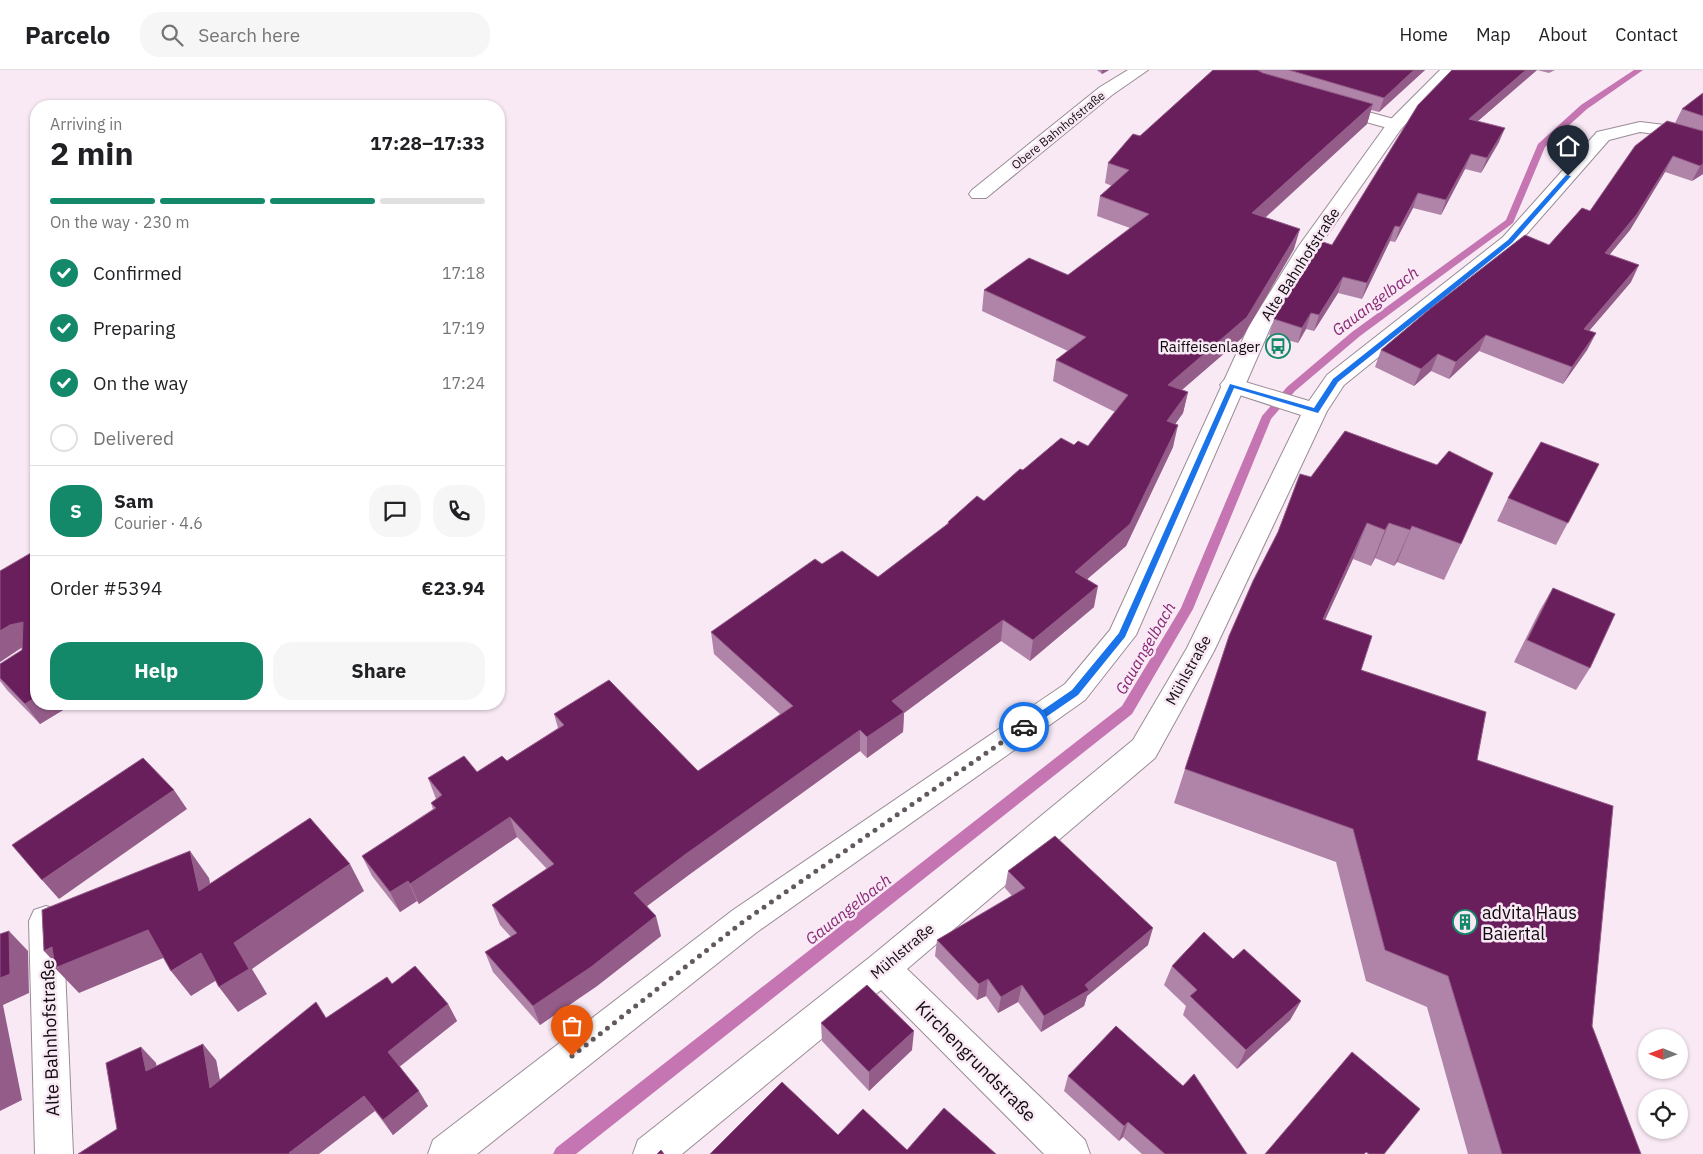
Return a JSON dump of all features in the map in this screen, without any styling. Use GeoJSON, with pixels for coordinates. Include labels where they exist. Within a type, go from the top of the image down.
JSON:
{"type":"FeatureCollection","features":[{"type":"Feature","properties":{"kind":"street","name":"Obere Bahnhofstraße"},"geometry":{"type":"LineString","coordinates":[[979,194],[1106,91],[1140,70]]}},
{"type":"Feature","properties":{"kind":"street","name":"Alte Bahnhofstraße"},"geometry":{"type":"LineString","coordinates":[[447,1154],[744,921],[1075,692],[1122,635],[1243,389],[1260,326],[1308,247],[1395,125],[1450,70]]}},
{"type":"Feature","properties":{"kind":"street"},"geometry":{"type":"LineString","coordinates":[[1316,103],[1395,125]]}},
{"type":"Feature","properties":{"kind":"street","name":"Mühlstraße"},"geometry":{"type":"LineString","coordinates":[[652,1154],[882,968],[1144,749],[1200,651],[1304,408],[1335,380],[1510,241],[1603,136],[1640,127],[1673,131],[1703,142]]}},
{"type":"Feature","properties":{"kind":"street"},"geometry":{"type":"LineString","coordinates":[[1243,389],[1304,408]]}},
{"type":"Feature","properties":{"kind":"street","name":"Alte Bahnhofstraße"},"geometry":{"type":"LineString","coordinates":[[46,921],[54,1154]]}},
{"type":"Feature","properties":{"kind":"street","name":"Kirchengrundstraße"},"geometry":{"type":"LineString","coordinates":[[882,968],[1071,1154]]}},
{"type":"Feature","properties":{"kind":"building"},"geometry":{"type":"Polygon","coordinates":[[[1213,70],[1257,70],[1373,104],[1252,213],[1300,229],[1247,317],[1168,385],[1188,392],[1167,421],[1178,425],[1130,524],[1075,572],[1098,586],[1033,640],[1003,620],[892,701],[904,712],[867,737],[860,730],[686,854],[634,893],[656,916],[591,967],[533,1006],[485,952],[517,933],[492,905],[554,864],[510,817],[410,884],[408,881],[390,892],[362,856],[436,808],[431,803],[442,795],[428,778],[464,756],[477,772],[502,756],[507,761],[564,725],[554,714],[609,680],[698,771],[793,706],[711,632],[815,559],[822,564],[842,551],[878,577],[949,523],[977,496],[984,501],[1020,469],[1023,470],[1061,438],[1074,445],[1078,441],[1088,446],[1128,395],[1056,360],[1086,337],[984,290],[1029,258],[1068,275],[1149,214],[1100,196],[1129,170],[1108,163],[1133,134],[1140,136],[1213,70]]]}},
{"type":"Feature","properties":{"kind":"building"},"geometry":{"type":"Polygon","coordinates":[[[1289,70],[1414,70],[1384,98],[1289,70]]]}},
{"type":"Feature","properties":{"kind":"building"},"geometry":{"type":"Polygon","coordinates":[[[1452,70],[1526,70],[1469,119],[1505,128],[1487,158],[1471,154],[1446,200],[1418,193],[1400,227],[1395,226],[1367,283],[1343,277],[1319,315],[1311,313],[1302,328],[1274,319],[1320,241],[1332,245],[1418,105],[1452,70]]]}},
{"type":"Feature","properties":{"kind":"building"},"geometry":{"type":"Polygon","coordinates":[[[1703,93],[1703,116],[1682,109],[1703,93]]]}},
{"type":"Feature","properties":{"kind":"building"},"geometry":{"type":"Polygon","coordinates":[[[1667,121],[1703,131],[1703,164],[1700,166],[1673,156],[1637,214],[1605,253],[1639,265],[1584,329],[1596,333],[1572,367],[1486,335],[1456,362],[1438,354],[1421,369],[1381,350],[1431,308],[1525,235],[1549,245],[1582,208],[1590,211],[1635,146],[1667,121]]]}},
{"type":"Feature","properties":{"kind":"building"},"geometry":{"type":"Polygon","coordinates":[[[1345,431],[1437,465],[1449,451],[1493,473],[1461,544],[1412,526],[1410,530],[1389,523],[1385,530],[1367,523],[1323,619],[1372,636],[1361,670],[1486,712],[1477,760],[1613,806],[1592,1026],[1641,1154],[1502,1154],[1448,976],[1385,950],[1353,829],[1185,769],[1229,636],[1253,581],[1278,532],[1300,474],[1311,477],[1345,431]]]}},
{"type":"Feature","properties":{"kind":"building"},"geometry":{"type":"Polygon","coordinates":[[[1541,442],[1599,464],[1568,523],[1508,498],[1541,442]]]}},
{"type":"Feature","properties":{"kind":"building"},"geometry":{"type":"Polygon","coordinates":[[[30,554],[30,701],[25,704],[0,678],[0,664],[22,650],[23,622],[10,625],[0,631],[0,571],[30,554]]]}},
{"type":"Feature","properties":{"kind":"building"},"geometry":{"type":"Polygon","coordinates":[[[1553,588],[1615,614],[1590,668],[1527,640],[1553,588]]]}},
{"type":"Feature","properties":{"kind":"building"},"geometry":{"type":"Polygon","coordinates":[[[143,758],[174,790],[42,880],[12,845],[143,758]]]}},
{"type":"Feature","properties":{"kind":"building"},"geometry":{"type":"Polygon","coordinates":[[[310,818],[350,864],[234,943],[249,969],[219,987],[201,953],[171,971],[148,930],[55,968],[52,947],[44,951],[42,910],[190,851],[199,891],[310,818]]]}},
{"type":"Feature","properties":{"kind":"building"},"geometry":{"type":"Polygon","coordinates":[[[1055,836],[1153,928],[1085,985],[1089,990],[1044,1016],[1022,985],[1001,997],[988,979],[979,984],[937,940],[1025,888],[1008,871],[1055,836]]]}},
{"type":"Feature","properties":{"kind":"building"},"geometry":{"type":"Polygon","coordinates":[[[9,931],[10,974],[0,978],[0,934],[9,931]]]}},
{"type":"Feature","properties":{"kind":"building"},"geometry":{"type":"Polygon","coordinates":[[[1204,932],[1233,959],[1244,949],[1301,1001],[1246,1050],[1190,996],[1197,990],[1172,966],[1204,932]]]}},
{"type":"Feature","properties":{"kind":"building"},"geometry":{"type":"Polygon","coordinates":[[[415,966],[448,1004],[388,1052],[419,1091],[383,1120],[364,1096],[290,1154],[78,1154],[117,1129],[106,1063],[141,1047],[146,1071],[203,1044],[210,1088],[316,1002],[326,1018],[387,977],[392,984],[415,966]]]}},
{"type":"Feature","properties":{"kind":"building"},"geometry":{"type":"Polygon","coordinates":[[[867,985],[914,1031],[869,1072],[821,1023],[867,985]]]}},
{"type":"Feature","properties":{"kind":"building"},"geometry":{"type":"Polygon","coordinates":[[[1116,1026],[1183,1086],[1194,1074],[1247,1154],[1165,1154],[1128,1122],[1124,1126],[1068,1076],[1116,1026]]]}},
{"type":"Feature","properties":{"kind":"building"},"geometry":{"type":"Polygon","coordinates":[[[1352,1052],[1420,1109],[1384,1154],[1369,1154],[1366,1152],[1364,1154],[1265,1154],[1352,1052]]]}},
{"type":"Feature","properties":{"kind":"building"},"geometry":{"type":"Polygon","coordinates":[[[782,1082],[838,1135],[863,1109],[907,1150],[944,1108],[996,1154],[710,1154],[782,1082]]]}},
{"type":"Feature","properties":{"kind":"waterway","name":"Gauangelbach"},"geometry":{"type":"LineString","coordinates":[[562,1154],[1127,710],[1187,609],[1266,418],[1291,389],[1356,334],[1510,221],[1541,146],[1584,107],[1639,70]]}},
{"type":"Feature","properties":{"kind":"way so far"},"geometry":{"type":"LineString","coordinates":[[572,1056],[744,921],[1024,727]]}},
{"type":"Feature","properties":{"kind":"place","name":"Raiffeisenlager"},"geometry":{"type":"Point","coordinates":[1278,346]}},
{"type":"Feature","properties":{"kind":"place","name":"advita Haus Baiertal"},"geometry":{"type":"Point","coordinates":[1465,922]}},
{"type":"Feature","properties":{"kind":"route"},"geometry":{"type":"LineString","coordinates":[[1024,727],[1075,692],[1122,635],[1232,385],[1315,411],[1335,380],[1510,241],[1568,176]]}}]}
